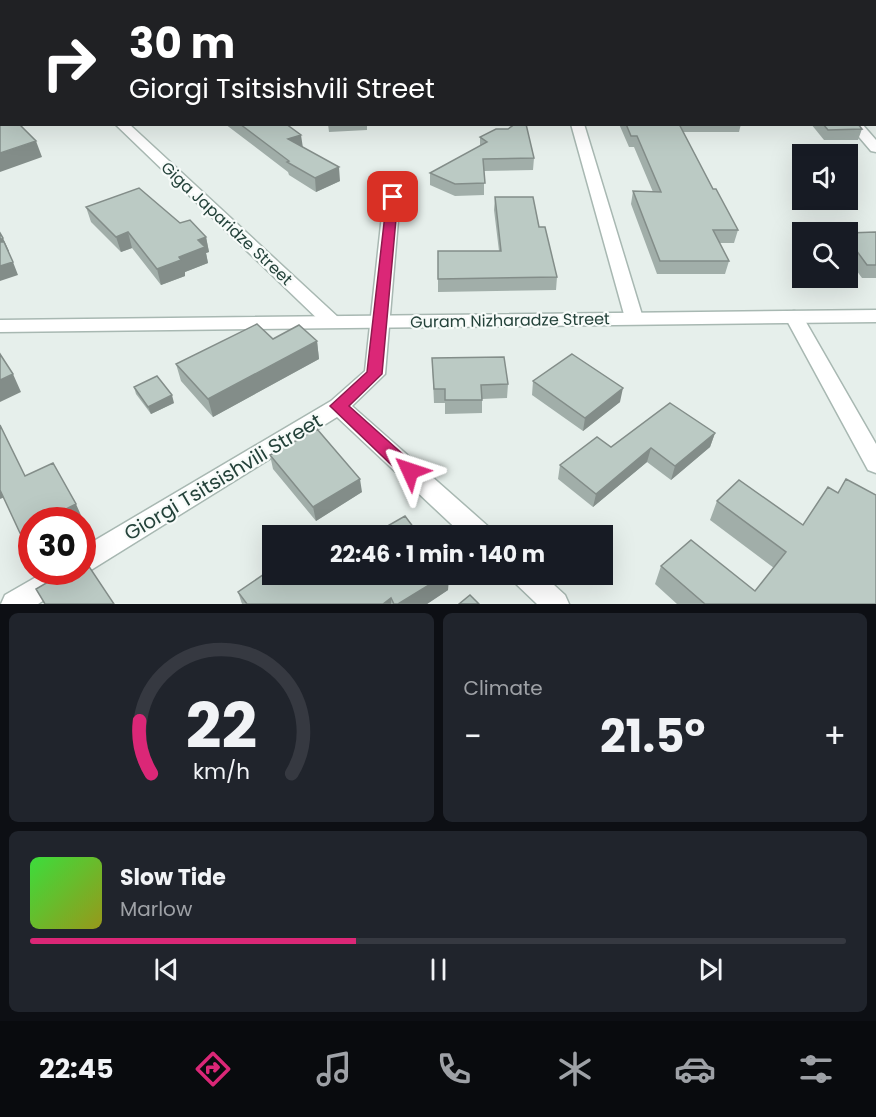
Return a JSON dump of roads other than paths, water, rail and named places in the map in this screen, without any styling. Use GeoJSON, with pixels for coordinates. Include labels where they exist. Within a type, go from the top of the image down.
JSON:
{"type":"FeatureCollection","features":[{"type":"Feature","properties":{"kind":"street","name":"Giga Japaridze Street"},"geometry":{"type":"LineString","coordinates":[[123,126],[333,322]]}},
{"type":"Feature","properties":{"kind":"street"},"geometry":{"type":"LineString","coordinates":[[578,126],[634,318]]}},
{"type":"Feature","properties":{"kind":"street"},"geometry":{"type":"LineString","coordinates":[[856,126],[876,148]]}},
{"type":"Feature","properties":{"kind":"street","name":"Giorgi Tsitsishvili Street"},"geometry":{"type":"LineString","coordinates":[[96,553],[338,406],[375,374],[393,197]]}},
{"type":"Feature","properties":{"kind":"street","name":"Guram Nizharadze Street"},"geometry":{"type":"LineString","coordinates":[[0,326],[876,316]]}},
{"type":"Feature","properties":{"kind":"street"},"geometry":{"type":"LineString","coordinates":[[794,317],[876,464]]}},
{"type":"Feature","properties":{"kind":"street"},"geometry":{"type":"LineString","coordinates":[[338,406],[468,525]]}},
{"type":"Feature","properties":{"kind":"street"},"geometry":{"type":"LineString","coordinates":[[14,604],[45,585]]}},
{"type":"Feature","properties":{"kind":"street"},"geometry":{"type":"LineString","coordinates":[[535,585],[556,604]]}}]}
